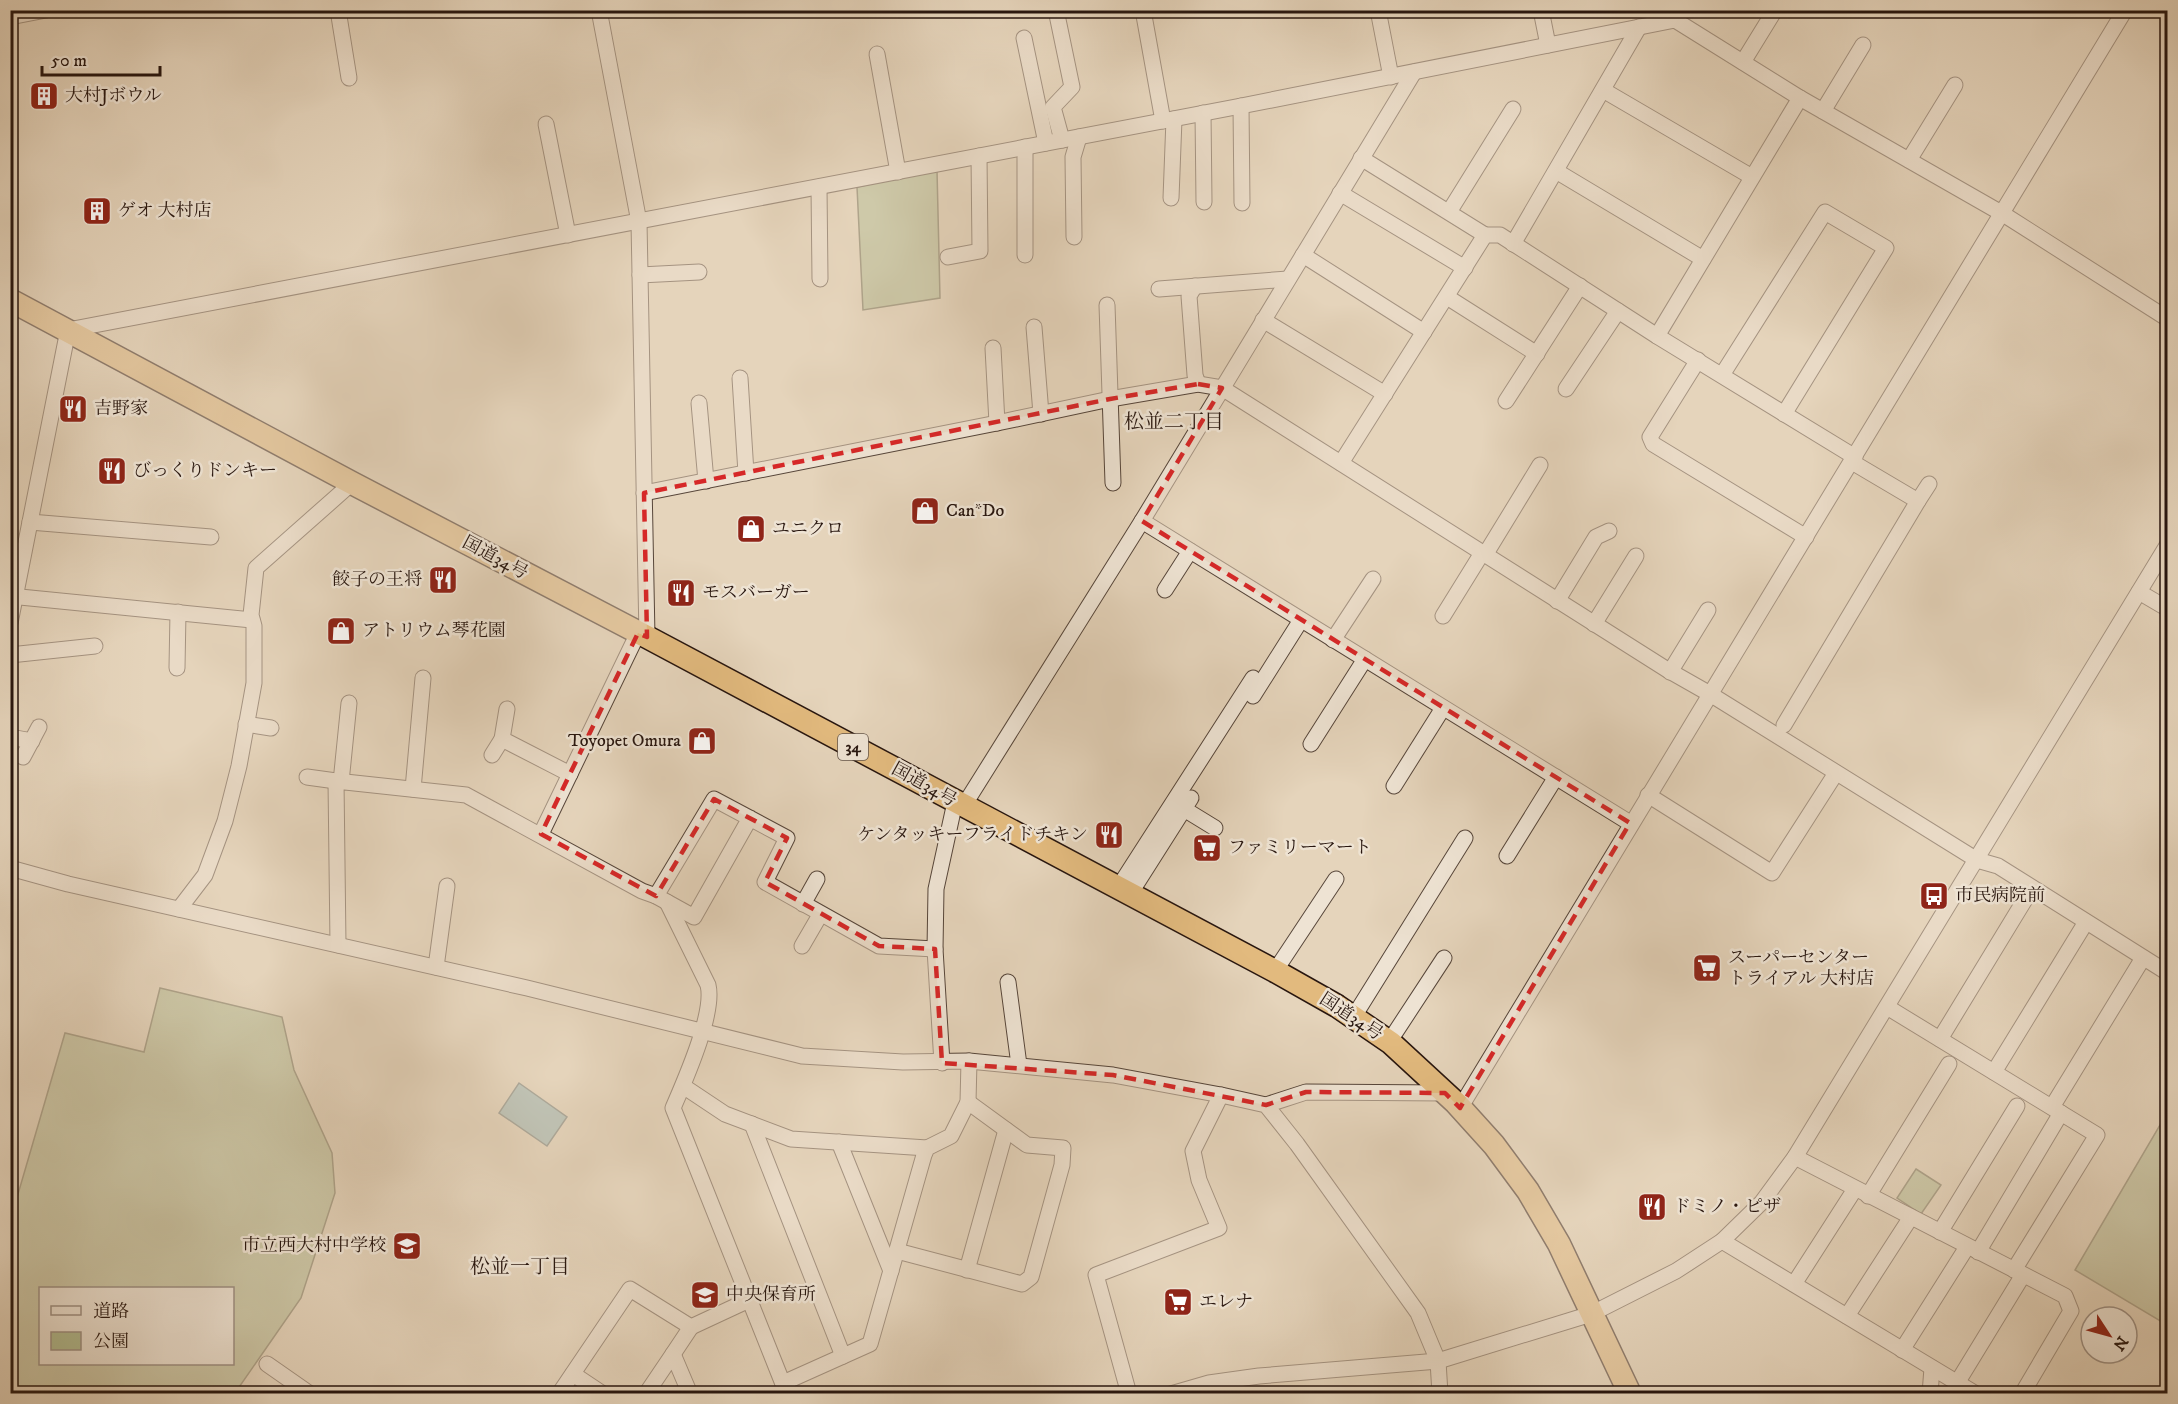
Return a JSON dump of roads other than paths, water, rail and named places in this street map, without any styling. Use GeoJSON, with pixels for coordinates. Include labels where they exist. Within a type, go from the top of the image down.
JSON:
{"type":"FeatureCollection","features":[{"type":"Feature","properties":{"kind":"highway","name":"国道34号"},"geometry":{"type":"LineString","coordinates":[[10,300],[1275,971],[1389,1042],[1453,1100],[1494,1145],[1528,1191],[1559,1244],[1630,1394]]}},
{"type":"Feature","properties":{"kind":"street"},"geometry":{"type":"LineString","coordinates":[[10,17],[46,10]]}},
{"type":"Feature","properties":{"kind":"street"},"geometry":{"type":"LineString","coordinates":[[338,10],[350,78]]}},
{"type":"Feature","properties":{"kind":"street"},"geometry":{"type":"LineString","coordinates":[[541,834],[642,635],[644,493],[639,222],[599,10]]}},
{"type":"Feature","properties":{"kind":"street"},"geometry":{"type":"LineString","coordinates":[[1056,10],[1072,87],[1053,107],[1062,140]]}},
{"type":"Feature","properties":{"kind":"street"},"geometry":{"type":"LineString","coordinates":[[1143,10],[1168,120],[1171,198]]}},
{"type":"Feature","properties":{"kind":"street"},"geometry":{"type":"LineString","coordinates":[[1378,10],[1391,77]]}},
{"type":"Feature","properties":{"kind":"street"},"geometry":{"type":"LineString","coordinates":[[1541,10],[1548,45]]}},
{"type":"Feature","properties":{"kind":"street"},"geometry":{"type":"LineString","coordinates":[[1743,62],[1775,10]]}},
{"type":"Feature","properties":{"kind":"street"},"geometry":{"type":"LineString","coordinates":[[10,868],[68,884],[436,967],[802,1056],[942,1063],[969,1061],[1019,1065],[1113,1075],[1266,1105],[1306,1092],[1453,1100],[1648,795],[1854,460],[2125,10]]}},
{"type":"Feature","properties":{"kind":"street"},"geometry":{"type":"LineString","coordinates":[[10,623],[13,596],[68,330],[1241,106],[1675,20],[1800,98],[2002,214],[2168,319]]}},
{"type":"Feature","properties":{"kind":"street"},"geometry":{"type":"LineString","coordinates":[[1513,244],[1640,27]]}},
{"type":"Feature","properties":{"kind":"street"},"geometry":{"type":"LineString","coordinates":[[1024,38],[1046,143]]}},
{"type":"Feature","properties":{"kind":"street"},"geometry":{"type":"LineString","coordinates":[[1823,111],[1863,45]]}},
{"type":"Feature","properties":{"kind":"street"},"geometry":{"type":"LineString","coordinates":[[877,54],[898,172]]}},
{"type":"Feature","properties":{"kind":"street"},"geometry":{"type":"LineString","coordinates":[[942,1063],[935,950],[936,889],[959,804],[1142,521],[1414,72]]}},
{"type":"Feature","properties":{"kind":"street"},"geometry":{"type":"LineString","coordinates":[[1909,160],[1955,85]]}},
{"type":"Feature","properties":{"kind":"street"},"geometry":{"type":"LineString","coordinates":[[1603,90],[1752,177]]}},
{"type":"Feature","properties":{"kind":"street"},"geometry":{"type":"LineString","coordinates":[[1657,336],[1800,98]]}},
{"type":"Feature","properties":{"kind":"street"},"geometry":{"type":"LineString","coordinates":[[1241,106],[1242,203]]}},
{"type":"Feature","properties":{"kind":"street"},"geometry":{"type":"LineString","coordinates":[[1449,212],[1513,109]]}},
{"type":"Feature","properties":{"kind":"street"},"geometry":{"type":"LineString","coordinates":[[1203,113],[1204,202]]}},
{"type":"Feature","properties":{"kind":"street"},"geometry":{"type":"LineString","coordinates":[[546,124],[568,235]]}},
{"type":"Feature","properties":{"kind":"street"},"geometry":{"type":"LineString","coordinates":[[1074,237],[1073,158],[1079,137]]}},
{"type":"Feature","properties":{"kind":"street"},"geometry":{"type":"LineString","coordinates":[[1025,147],[1025,255]]}},
{"type":"Feature","properties":{"kind":"street"},"geometry":{"type":"LineString","coordinates":[[948,257],[980,252],[980,156]]}},
{"type":"Feature","properties":{"kind":"street"},"geometry":{"type":"LineString","coordinates":[[1361,158],[1485,235],[1500,235],[1918,501]]}},
{"type":"Feature","properties":{"kind":"street"},"geometry":{"type":"LineString","coordinates":[[1556,171],[1703,259]]}},
{"type":"Feature","properties":{"kind":"street"},"geometry":{"type":"LineString","coordinates":[[819,187],[820,279]]}},
{"type":"Feature","properties":{"kind":"street"},"geometry":{"type":"LineString","coordinates":[[1340,193],[1465,268]]}},
{"type":"Feature","properties":{"kind":"street"},"geometry":{"type":"LineString","coordinates":[[1722,375],[1825,212],[1886,249],[1784,414]]}},
{"type":"Feature","properties":{"kind":"street"},"geometry":{"type":"LineString","coordinates":[[1341,463],[1485,235]]}},
{"type":"Feature","properties":{"kind":"street"},"geometry":{"type":"LineString","coordinates":[[1303,255],[1424,332]]}},
{"type":"Feature","properties":{"kind":"street"},"geometry":{"type":"LineString","coordinates":[[640,275],[699,273]]}},
{"type":"Feature","properties":{"kind":"street"},"geometry":{"type":"LineString","coordinates":[[1159,289],[1288,279]]}},
{"type":"Feature","properties":{"kind":"street"},"geometry":{"type":"LineString","coordinates":[[1195,286],[1189,296],[1195,375],[1198,384]]}},
{"type":"Feature","properties":{"kind":"street"},"geometry":{"type":"LineString","coordinates":[[1506,401],[1580,286]]}},
{"type":"Feature","properties":{"kind":"street"},"geometry":{"type":"LineString","coordinates":[[1447,297],[1537,354]]}},
{"type":"Feature","properties":{"kind":"street"},"geometry":{"type":"LineString","coordinates":[[1107,305],[1113,483]]}},
{"type":"Feature","properties":{"kind":"street"},"geometry":{"type":"LineString","coordinates":[[1566,389],[1618,311]]}},
{"type":"Feature","properties":{"kind":"street"},"geometry":{"type":"LineString","coordinates":[[1263,320],[1385,394]]}},
{"type":"Feature","properties":{"kind":"street"},"geometry":{"type":"LineString","coordinates":[[1034,327],[1041,414]]}},
{"type":"Feature","properties":{"kind":"street"},"geometry":{"type":"LineString","coordinates":[[993,348],[997,423]]}},
{"type":"Feature","properties":{"kind":"street"},"geometry":{"type":"LineString","coordinates":[[1698,360],[1650,437],[1653,444],[1806,537]]}},
{"type":"Feature","properties":{"kind":"street"},"geometry":{"type":"LineString","coordinates":[[740,378],[746,473]]}},
{"type":"Feature","properties":{"kind":"street"},"geometry":{"type":"LineString","coordinates":[[644,493],[1110,399],[1198,384],[1222,388],[1670,672],[1710,694],[1977,860],[1998,866],[2168,974]]}},
{"type":"Feature","properties":{"kind":"street"},"geometry":{"type":"LineString","coordinates":[[699,404],[706,481]]}},
{"type":"Feature","properties":{"kind":"street"},"geometry":{"type":"LineString","coordinates":[[1443,616],[1540,465]]}},
{"type":"Feature","properties":{"kind":"street"},"geometry":{"type":"LineString","coordinates":[[179,909],[205,875],[225,821],[239,766],[254,683],[254,626],[250,615],[256,568],[352,483]]}},
{"type":"Feature","properties":{"kind":"street"},"geometry":{"type":"LineString","coordinates":[[1784,724],[1929,484]]}},
{"type":"Feature","properties":{"kind":"street"},"geometry":{"type":"LineString","coordinates":[[1142,521],[1630,823]]}},
{"type":"Feature","properties":{"kind":"street"},"geometry":{"type":"LineString","coordinates":[[30,522],[211,537]]}},
{"type":"Feature","properties":{"kind":"street"},"geometry":{"type":"LineString","coordinates":[[1557,601],[1596,537],[1609,531]]}},
{"type":"Feature","properties":{"kind":"street"},"geometry":{"type":"LineString","coordinates":[[1171,1394],[1209,1383],[1259,1376],[1438,1361],[1591,1314],[1676,1271],[1722,1241],[1762,1202],[1795,1157],[2168,544]]}},
{"type":"Feature","properties":{"kind":"street"},"geometry":{"type":"LineString","coordinates":[[1165,590],[1190,551]]}},
{"type":"Feature","properties":{"kind":"street"},"geometry":{"type":"LineString","coordinates":[[1594,624],[1636,556]]}},
{"type":"Feature","properties":{"kind":"street"},"geometry":{"type":"LineString","coordinates":[[1333,640],[1373,579]]}},
{"type":"Feature","properties":{"kind":"street"},"geometry":{"type":"LineString","coordinates":[[2139,592],[2168,609]]}},
{"type":"Feature","properties":{"kind":"street"},"geometry":{"type":"LineString","coordinates":[[13,596],[252,620]]}},
{"type":"Feature","properties":{"kind":"street"},"geometry":{"type":"LineString","coordinates":[[1670,672],[1708,610]]}},
{"type":"Feature","properties":{"kind":"street"},"geometry":{"type":"LineString","coordinates":[[177,668],[178,612]]}},
{"type":"Feature","properties":{"kind":"street"},"geometry":{"type":"LineString","coordinates":[[1238,719],[1301,620]]}},
{"type":"Feature","properties":{"kind":"street"},"geometry":{"type":"LineString","coordinates":[[10,655],[95,646]]}},
{"type":"Feature","properties":{"kind":"street"},"geometry":{"type":"LineString","coordinates":[[1311,744],[1365,659]]}},
{"type":"Feature","properties":{"kind":"street"},"geometry":{"type":"LineString","coordinates":[[412,789],[423,678]]}},
{"type":"Feature","properties":{"kind":"street"},"geometry":{"type":"LineString","coordinates":[[1124,891],[1253,678]]}},
{"type":"Feature","properties":{"kind":"street"},"geometry":{"type":"LineString","coordinates":[[338,945],[339,781],[349,703]]}},
{"type":"Feature","properties":{"kind":"street"},"geometry":{"type":"LineString","coordinates":[[492,755],[502,740],[507,708]]}},
{"type":"Feature","properties":{"kind":"street"},"geometry":{"type":"LineString","coordinates":[[1394,786],[1443,708]]}},
{"type":"Feature","properties":{"kind":"street"},"geometry":{"type":"LineString","coordinates":[[246,724],[271,728]]}},
{"type":"Feature","properties":{"kind":"street"},"geometry":{"type":"LineString","coordinates":[[10,737],[35,734],[23,757]]}},
{"type":"Feature","properties":{"kind":"street"},"geometry":{"type":"LineString","coordinates":[[502,740],[570,774]]}},
{"type":"Feature","properties":{"kind":"street"},"geometry":{"type":"LineString","coordinates":[[1648,795],[1772,873],[1836,773]]}},
{"type":"Feature","properties":{"kind":"street"},"geometry":{"type":"LineString","coordinates":[[307,777],[466,795],[694,917],[750,818]]}},
{"type":"Feature","properties":{"kind":"street"},"geometry":{"type":"LineString","coordinates":[[1508,856],[1556,777]]}},
{"type":"Feature","properties":{"kind":"street"},"geometry":{"type":"LineString","coordinates":[[662,899],[714,799],[787,838],[765,882],[820,915],[879,946],[935,950]]}},
{"type":"Feature","properties":{"kind":"street"},"geometry":{"type":"LineString","coordinates":[[1124,891],[1188,803],[1215,828]]}},
{"type":"Feature","properties":{"kind":"street"},"geometry":{"type":"LineString","coordinates":[[1353,1018],[1466,838]]}},
{"type":"Feature","properties":{"kind":"street"},"geometry":{"type":"LineString","coordinates":[[803,904],[817,879]]}},
{"type":"Feature","properties":{"kind":"street"},"geometry":{"type":"LineString","coordinates":[[1275,971],[1336,879]]}},
{"type":"Feature","properties":{"kind":"street"},"geometry":{"type":"LineString","coordinates":[[436,967],[447,886]]}},
{"type":"Feature","properties":{"kind":"street"},"geometry":{"type":"LineString","coordinates":[[1940,1039],[2032,888]]}},
{"type":"Feature","properties":{"kind":"street"},"geometry":{"type":"LineString","coordinates":[[662,899],[708,985],[710,995],[683,1086],[673,1108],[785,1388],[870,1344],[927,1148]]}},
{"type":"Feature","properties":{"kind":"street"},"geometry":{"type":"LineString","coordinates":[[802,946],[820,915]]}},
{"type":"Feature","properties":{"kind":"street"},"geometry":{"type":"LineString","coordinates":[[1994,1072],[2086,922]]}},
{"type":"Feature","properties":{"kind":"street"},"geometry":{"type":"LineString","coordinates":[[1389,1042],[1444,958]]}},
{"type":"Feature","properties":{"kind":"street"},"geometry":{"type":"LineString","coordinates":[[1902,1350],[1972,1250],[2143,958]]}},
{"type":"Feature","properties":{"kind":"street"},"geometry":{"type":"LineString","coordinates":[[1008,982],[1019,1065]]}},
{"type":"Feature","properties":{"kind":"street"},"geometry":{"type":"LineString","coordinates":[[1887,1006],[2097,1135],[1957,1383]]}},
{"type":"Feature","properties":{"kind":"street"},"geometry":{"type":"LineString","coordinates":[[683,1086],[725,1114],[791,1139],[927,1148],[951,1136],[968,1102],[969,1061]]}},
{"type":"Feature","properties":{"kind":"street"},"geometry":{"type":"LineString","coordinates":[[1794,1284],[1949,1064]]}},
{"type":"Feature","properties":{"kind":"street"},"geometry":{"type":"LineString","coordinates":[[1129,1394],[1096,1275],[1219,1228],[1199,1180],[1193,1151],[1221,1095]]}},
{"type":"Feature","properties":{"kind":"street"},"geometry":{"type":"LineString","coordinates":[[897,1251],[1022,1284],[1030,1277],[1062,1165],[1063,1148],[1026,1145],[968,1102]]}},
{"type":"Feature","properties":{"kind":"street"},"geometry":{"type":"LineString","coordinates":[[1266,1105],[1297,1144],[1418,1313],[1438,1361],[1440,1394]]}},
{"type":"Feature","properties":{"kind":"street"},"geometry":{"type":"LineString","coordinates":[[1940,1232],[2017,1106]]}},
{"type":"Feature","properties":{"kind":"street"},"geometry":{"type":"LineString","coordinates":[[752,1124],[843,1356]]}},
{"type":"Feature","properties":{"kind":"street"},"geometry":{"type":"LineString","coordinates":[[967,1270],[1006,1130]]}},
{"type":"Feature","properties":{"kind":"street"},"geometry":{"type":"LineString","coordinates":[[839,1142],[891,1270]]}},
{"type":"Feature","properties":{"kind":"street"},"geometry":{"type":"LineString","coordinates":[[1795,1157],[1972,1250],[2066,1296],[2071,1311],[2022,1394]]}},
{"type":"Feature","properties":{"kind":"street"},"geometry":{"type":"LineString","coordinates":[[1847,1316],[1911,1217]]}},
{"type":"Feature","properties":{"kind":"street"},"geometry":{"type":"LineString","coordinates":[[1722,1241],[1976,1394]]}},
{"type":"Feature","properties":{"kind":"street"},"geometry":{"type":"LineString","coordinates":[[559,1394],[630,1289],[691,1327]]}},
{"type":"Feature","properties":{"kind":"street"},"geometry":{"type":"LineString","coordinates":[[646,1394],[691,1327],[749,1300]]}},
{"type":"Feature","properties":{"kind":"street"},"geometry":{"type":"LineString","coordinates":[[673,1354],[690,1394]]}},
{"type":"Feature","properties":{"kind":"street"},"geometry":{"type":"LineString","coordinates":[[267,1364],[310,1394]]}},
{"type":"Feature","properties":{"kind":"street"},"geometry":{"type":"LineString","coordinates":[[1930,1394],[1932,1368]]}},
{"type":"Feature","properties":{"kind":"street"},"geometry":{"type":"LineString","coordinates":[[573,1374],[603,1394]]}},
{"type":"Feature","properties":{"kind":"water"},"geometry":{"type":"Polygon","coordinates":[[[519,1083],[567,1117],[547,1146],[499,1113],[519,1083]]]}},
{"type":"Feature","properties":{"kind":"place","name":"大村Jボウル"},"geometry":{"type":"Point","coordinates":[44,96]}},
{"type":"Feature","properties":{"kind":"place","name":"ゲオ 大村店"},"geometry":{"type":"Point","coordinates":[97,211]}},
{"type":"Feature","properties":{"kind":"place","name":"吉野家"},"geometry":{"type":"Point","coordinates":[73,409]}},
{"type":"Feature","properties":{"kind":"place","name":"びっくりドンキー"},"geometry":{"type":"Point","coordinates":[112,471]}},
{"type":"Feature","properties":{"kind":"place","name":"Can*Do"},"geometry":{"type":"Point","coordinates":[925,511]}},
{"type":"Feature","properties":{"kind":"place","name":"ユニクロ"},"geometry":{"type":"Point","coordinates":[751,529]}},
{"type":"Feature","properties":{"kind":"place","name":"餃子の王将"},"geometry":{"type":"Point","coordinates":[443,580]}},
{"type":"Feature","properties":{"kind":"place","name":"モスバーガー"},"geometry":{"type":"Point","coordinates":[681,593]}},
{"type":"Feature","properties":{"kind":"place","name":"アトリウム琴花園"},"geometry":{"type":"Point","coordinates":[341,631]}},
{"type":"Feature","properties":{"kind":"place","name":"Toyopet Omura"},"geometry":{"type":"Point","coordinates":[702,741]}},
{"type":"Feature","properties":{"kind":"place","name":"ケンタッキーフライドチキン"},"geometry":{"type":"Point","coordinates":[1109,835]}},
{"type":"Feature","properties":{"kind":"place","name":"ファミリーマート"},"geometry":{"type":"Point","coordinates":[1207,848]}},
{"type":"Feature","properties":{"kind":"place","name":"市民病院前"},"geometry":{"type":"Point","coordinates":[1934,896]}},
{"type":"Feature","properties":{"kind":"place","name":"スーパーセンター トライアル 大村店"},"geometry":{"type":"Point","coordinates":[1707,968]}},
{"type":"Feature","properties":{"kind":"place","name":"ドミノ・ピザ"},"geometry":{"type":"Point","coordinates":[1652,1207]}},
{"type":"Feature","properties":{"kind":"place","name":"市立西大村中学校"},"geometry":{"type":"Point","coordinates":[407,1246]}},
{"type":"Feature","properties":{"kind":"place","name":"中央保育所"},"geometry":{"type":"Point","coordinates":[705,1295]}},
{"type":"Feature","properties":{"kind":"place","name":"エレナ"},"geometry":{"type":"Point","coordinates":[1178,1302]}},
{"type":"Feature","properties":{"kind":"district","name":"松並二丁目"},"geometry":{"type":"Point","coordinates":[1174,422]}},
{"type":"Feature","properties":{"kind":"district","name":"松並一丁目"},"geometry":{"type":"Point","coordinates":[520,1267]}}]}
